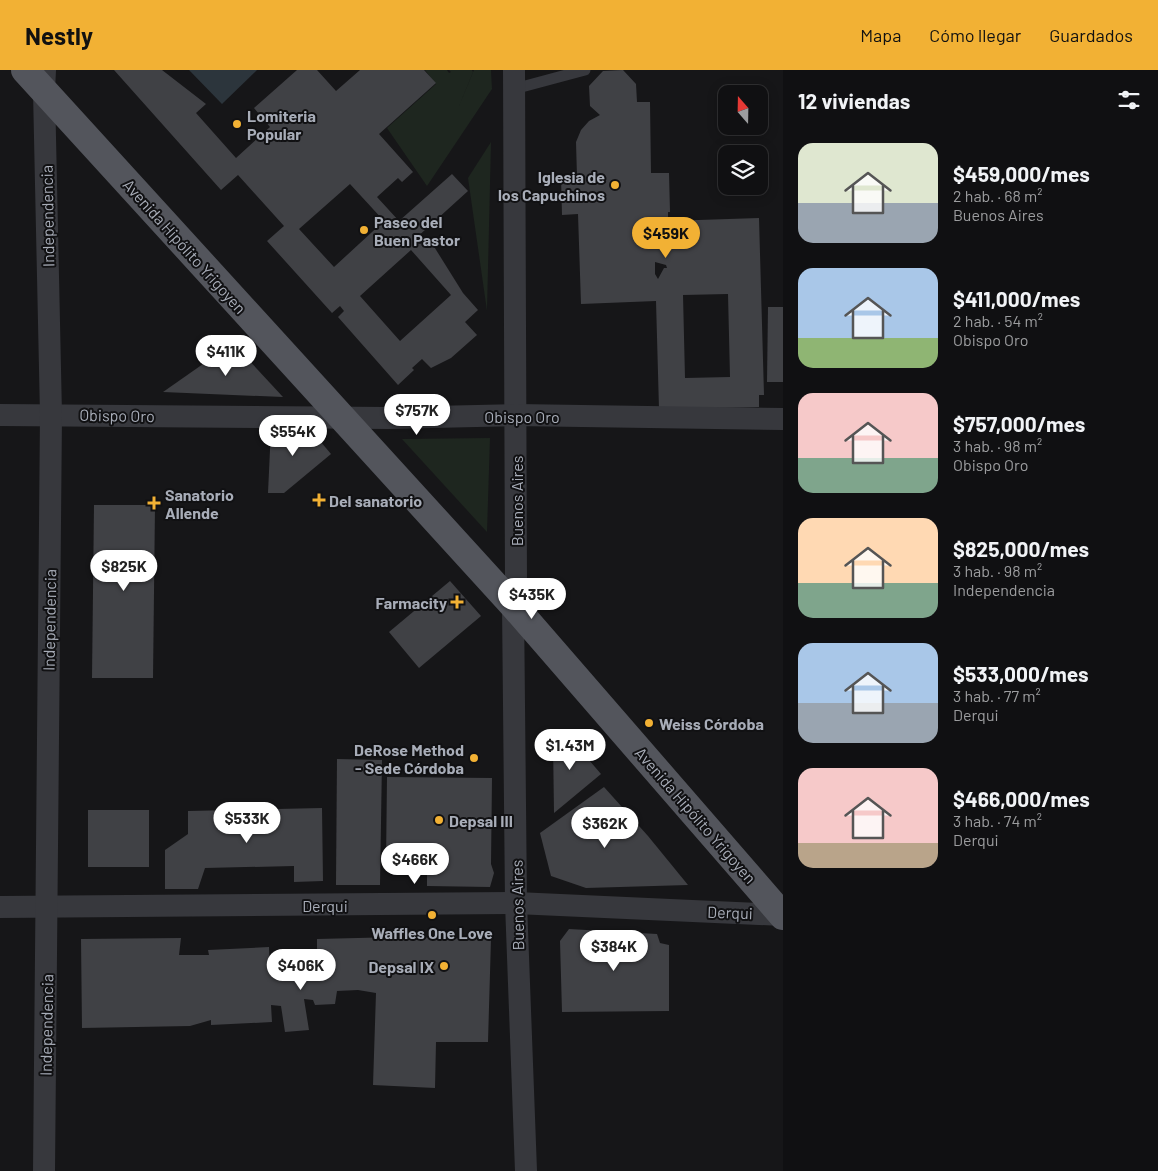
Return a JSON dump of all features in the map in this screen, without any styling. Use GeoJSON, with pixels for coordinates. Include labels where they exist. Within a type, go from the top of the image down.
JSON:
{"type":"FeatureCollection","features":[{"type":"Feature","properties":{"kind":"main road","name":"Avenida Hipólito Yrigoyen"},"geometry":{"type":"LineString","coordinates":[[25,70],[45,81],[342,418],[513,605],[783,915]]}},
{"type":"Feature","properties":{"kind":"street","name":"Buenos Aires"},"geometry":{"type":"LineString","coordinates":[[514,80],[516,582],[513,605],[516,903],[526,1171]]}},
{"type":"Feature","properties":{"kind":"street","name":"Independencia"},"geometry":{"type":"LineString","coordinates":[[44,1171],[52,415],[45,81]]}},
{"type":"Feature","properties":{"kind":"street","name":"Obispo Oro"},"geometry":{"type":"LineString","coordinates":[[0,415],[342,418],[516,415],[783,419]]}},
{"type":"Feature","properties":{"kind":"street","name":"Derqui"},"geometry":{"type":"LineString","coordinates":[[0,907],[516,903],[783,915]]}},
{"type":"Feature","properties":{"kind":"lane"},"geometry":{"type":"LineString","coordinates":[[514,80],[585,70]]}},
{"type":"Feature","properties":{"kind":"shaded area"},"geometry":{"type":"Polygon","coordinates":[[[189,70],[257,70],[222,104],[189,70]]]}},
{"type":"Feature","properties":{"kind":"shaded area"},"geometry":{"type":"Polygon","coordinates":[[[425,70],[447,70],[449,73],[451,72],[449,70],[472,70],[473,72],[457,111],[474,70],[491,70],[492,89],[427,186],[387,128],[436,84],[425,70]]]}},
{"type":"Feature","properties":{"kind":"shaded area"},"geometry":{"type":"Polygon","coordinates":[[[491,142],[487,311],[468,178],[491,142]]]}},
{"type":"Feature","properties":{"kind":"shaded area"},"geometry":{"type":"Polygon","coordinates":[[[490,438],[487,532],[402,439],[490,438]]]}},
{"type":"Feature","properties":{"kind":"building"},"geometry":{"type":"Polygon","coordinates":[[[114,70],[162,70],[206,104],[196,113],[236,158],[270,127],[254,108],[297,70],[317,70],[336,91],[360,70],[424,70],[436,83],[379,134],[413,172],[402,182],[398,178],[377,197],[399,221],[452,174],[468,191],[415,239],[420,244],[428,237],[463,293],[478,310],[465,322],[477,335],[451,358],[431,368],[422,359],[412,368],[414,370],[398,385],[338,317],[344,311],[340,306],[332,313],[267,241],[284,226],[238,175],[221,190],[114,70]],[[350,184],[299,229],[334,267],[384,221],[350,184]],[[411,250],[360,296],[400,341],[451,295],[411,250]]]}},
{"type":"Feature","properties":{"kind":"building"},"geometry":{"type":"Polygon","coordinates":[[[623,70],[636,84],[637,102],[650,102],[651,173],[669,173],[670,212],[668,212],[668,221],[759,218],[764,395],[759,395],[759,407],[659,409],[656,301],[581,304],[578,214],[562,215],[561,177],[577,177],[576,142],[581,130],[589,121],[600,115],[590,106],[589,86],[603,71],[623,70]],[[655,262],[655,274],[658,279],[664,268],[667,268],[666,265],[655,262]],[[728,294],[683,295],[685,378],[730,377],[728,294]]]}},
{"type":"Feature","properties":{"kind":"building"},"geometry":{"type":"Polygon","coordinates":[[[768,307],[783,307],[783,382],[767,382],[768,307]]]}},
{"type":"Feature","properties":{"kind":"building"},"geometry":{"type":"Polygon","coordinates":[[[233,343],[283,397],[163,392],[233,343]]]}},
{"type":"Feature","properties":{"kind":"building"},"geometry":{"type":"Polygon","coordinates":[[[271,428],[310,429],[331,454],[284,493],[268,493],[271,428]]]}},
{"type":"Feature","properties":{"kind":"building"},"geometry":{"type":"Polygon","coordinates":[[[94,505],[155,505],[153,678],[92,678],[94,505]]]}},
{"type":"Feature","properties":{"kind":"building"},"geometry":{"type":"Polygon","coordinates":[[[450,581],[481,616],[419,668],[389,632],[450,581]]]}},
{"type":"Feature","properties":{"kind":"building"},"geometry":{"type":"Polygon","coordinates":[[[564,731],[601,774],[554,813],[553,742],[564,731]]]}},
{"type":"Feature","properties":{"kind":"building"},"geometry":{"type":"Polygon","coordinates":[[[337,759],[382,760],[380,885],[336,885],[337,759]]]}},
{"type":"Feature","properties":{"kind":"building","name":"Depsal III"},"geometry":{"type":"Polygon","coordinates":[[[387,777],[492,778],[491,864],[494,873],[490,887],[427,886],[427,862],[386,863],[387,777]]]}},
{"type":"Feature","properties":{"kind":"building"},"geometry":{"type":"Polygon","coordinates":[[[604,787],[648,836],[688,885],[586,888],[551,876],[540,833],[604,787]]]}},
{"type":"Feature","properties":{"kind":"building"},"geometry":{"type":"Polygon","coordinates":[[[322,808],[323,881],[294,882],[294,866],[205,868],[198,889],[165,889],[165,850],[188,834],[188,811],[322,808]]]}},
{"type":"Feature","properties":{"kind":"building"},"geometry":{"type":"Polygon","coordinates":[[[88,810],[149,810],[149,867],[88,867],[88,810]]]}},
{"type":"Feature","properties":{"kind":"building"},"geometry":{"type":"Polygon","coordinates":[[[569,929],[657,934],[660,943],[669,945],[669,1011],[562,1012],[560,941],[569,929]]]}},
{"type":"Feature","properties":{"kind":"building"},"geometry":{"type":"Polygon","coordinates":[[[398,937],[491,939],[488,1042],[436,1042],[435,1088],[373,1085],[376,993],[358,990],[337,991],[335,1004],[315,1005],[313,1000],[304,999],[309,1030],[285,1032],[281,1006],[271,1005],[272,1022],[211,1025],[211,1020],[190,1026],[82,1028],[81,939],[181,938],[179,955],[209,955],[208,950],[269,947],[270,972],[282,958],[317,957],[317,939],[398,937]]]}},
{"type":"Feature","properties":{"kind":"place","name":"Lomiteria Popular"},"geometry":{"type":"Point","coordinates":[237,124]}},
{"type":"Feature","properties":{"kind":"place","name":"Iglesia de los Capuchinos"},"geometry":{"type":"Point","coordinates":[615,185]}},
{"type":"Feature","properties":{"kind":"place","name":"Paseo del Buen Pastor"},"geometry":{"type":"Point","coordinates":[364,230]}},
{"type":"Feature","properties":{"kind":"place","name":"Del sanatorio"},"geometry":{"type":"Point","coordinates":[319,500]}},
{"type":"Feature","properties":{"kind":"place","name":"Sanatorio Allende"},"geometry":{"type":"Point","coordinates":[154,503]}},
{"type":"Feature","properties":{"kind":"place","name":"Farmacity"},"geometry":{"type":"Point","coordinates":[457,602]}},
{"type":"Feature","properties":{"kind":"place","name":"Weiss Córdoba"},"geometry":{"type":"Point","coordinates":[649,723]}},
{"type":"Feature","properties":{"kind":"place","name":"DeRose Method - Sede Córdoba"},"geometry":{"type":"Point","coordinates":[474,758]}},
{"type":"Feature","properties":{"kind":"place","name":"Depsal III"},"geometry":{"type":"Point","coordinates":[439,820]}},
{"type":"Feature","properties":{"kind":"place","name":"Waffles One Love"},"geometry":{"type":"Point","coordinates":[432,915]}},
{"type":"Feature","properties":{"kind":"place","name":"Depsal IX"},"geometry":{"type":"Point","coordinates":[444,966]}}]}
